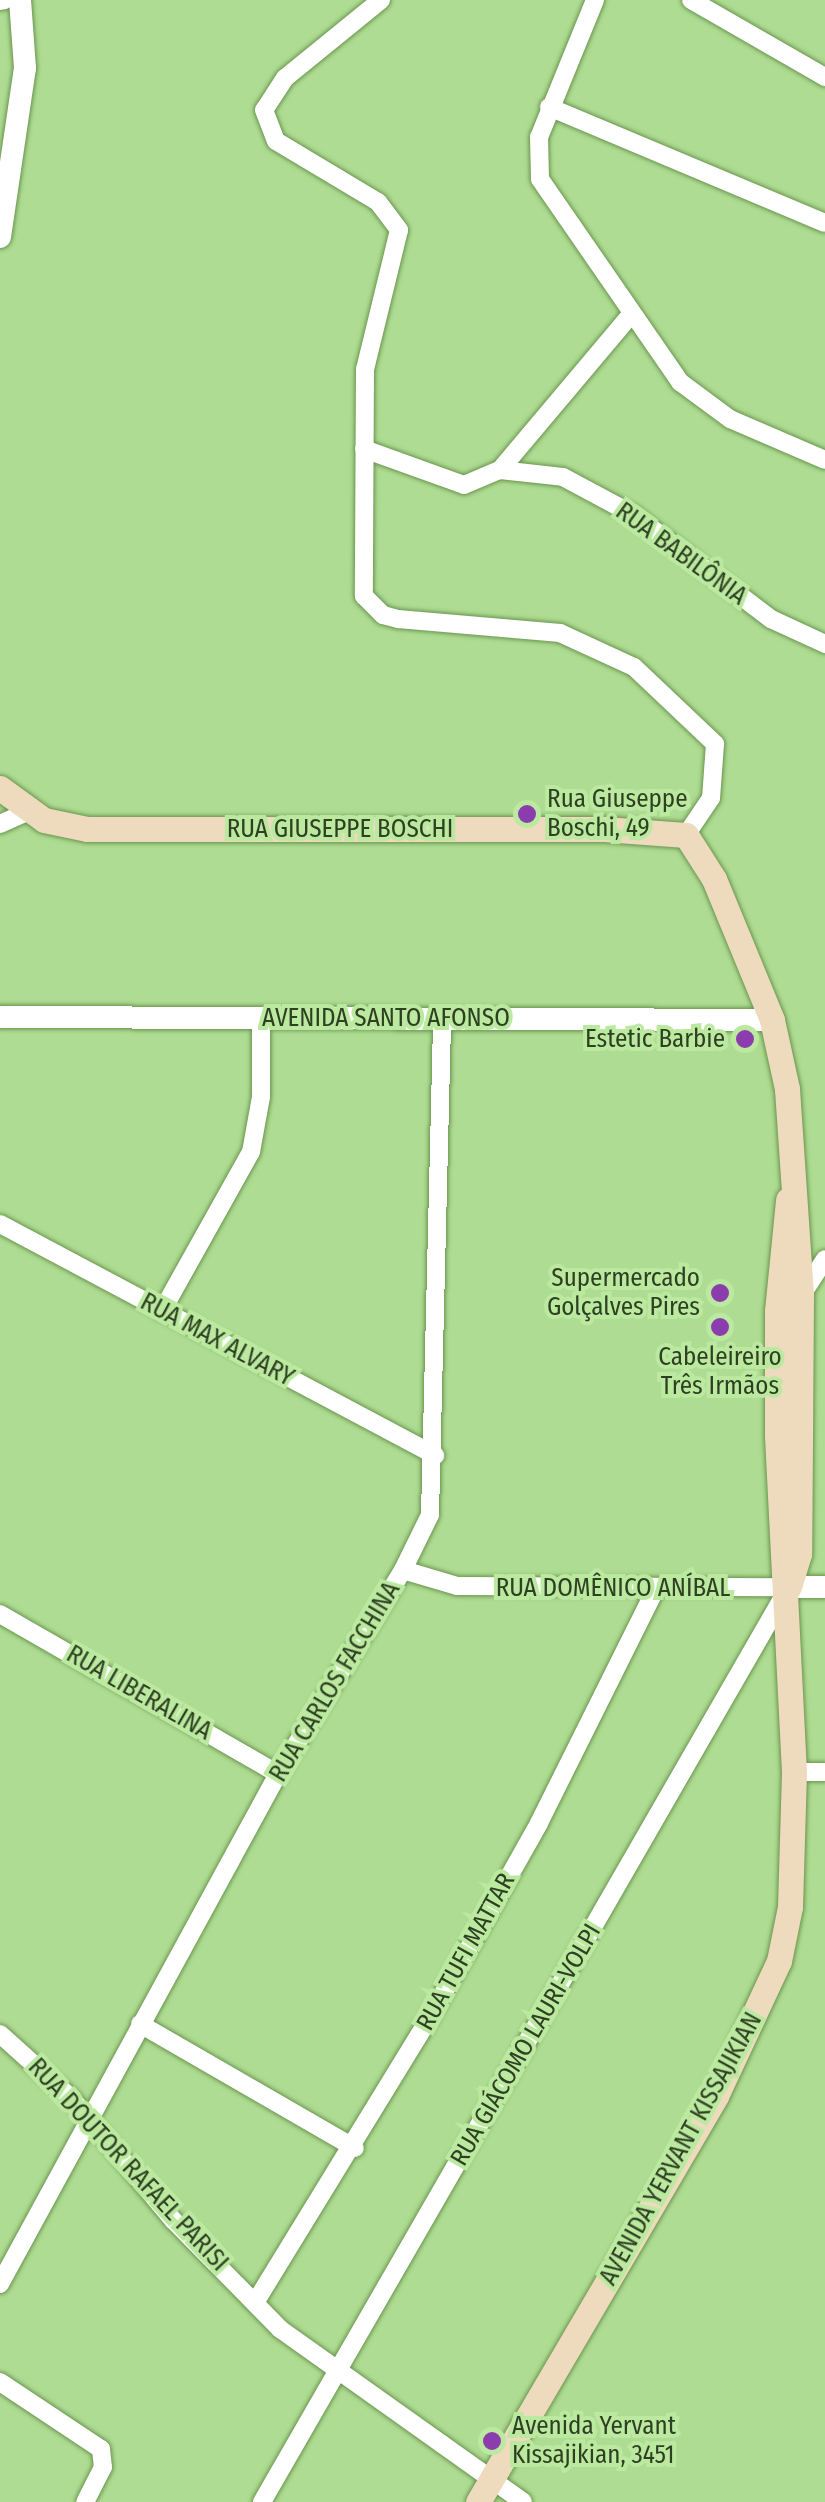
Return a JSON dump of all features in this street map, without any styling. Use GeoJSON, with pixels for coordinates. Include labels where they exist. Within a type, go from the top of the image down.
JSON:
{"type":"FeatureCollection","features":[{"type":"Feature","properties":{"kind":"main road"},"geometry":{"type":"LineString","coordinates":[[0,788],[26,812]]}},
{"type":"Feature","properties":{"kind":"main road","name":"RUA GIUSEPPE BOSCHI"},"geometry":{"type":"LineString","coordinates":[[26,812],[87,828],[604,829],[686,835]]}},
{"type":"Feature","properties":{"kind":"main road","name":"AVENIDA YERVANT KISSAJIKIAN"},"geometry":{"type":"LineString","coordinates":[[686,835],[714,880],[772,1020],[786,1089],[801,1296],[800,1554],[789,1587]]}},
{"type":"Feature","properties":{"kind":"main road","name":"AVENIDA YERVANT KISSAJIKIAN"},"geometry":{"type":"LineString","coordinates":[[484,2492],[761,2008],[790,1907],[794,1772],[789,1587],[780,1556],[777,1311],[792,1175]]}},
{"type":"Feature","properties":{"kind":"street"},"geometry":{"type":"LineString","coordinates":[[0,236],[25,68],[20,0]]}},
{"type":"Feature","properties":{"kind":"street"},"geometry":{"type":"LineString","coordinates":[[381,0],[285,78],[264,110],[276,141],[378,202],[397,221],[398,240],[365,369],[361,581],[370,606],[398,618],[560,634],[634,667],[715,744],[711,798],[686,835]]}},
{"type":"Feature","properties":{"kind":"street"},"geometry":{"type":"LineString","coordinates":[[595,0],[549,108],[536,154],[540,180],[629,317],[680,382],[705,403],[825,460]]}},
{"type":"Feature","properties":{"kind":"street"},"geometry":{"type":"LineString","coordinates":[[691,0],[825,76]]}},
{"type":"Feature","properties":{"kind":"street"},"geometry":{"type":"LineString","coordinates":[[549,108],[825,223]]}},
{"type":"Feature","properties":{"kind":"street"},"geometry":{"type":"LineString","coordinates":[[500,470],[629,317]]}},
{"type":"Feature","properties":{"kind":"street","name":"RUA BABILÔNIA"},"geometry":{"type":"LineString","coordinates":[[364,449],[443,482],[474,483],[500,470],[562,477],[592,490],[771,619],[825,644]]}},
{"type":"Feature","properties":{"kind":"street"},"geometry":{"type":"LineString","coordinates":[[0,824],[26,812]]}},
{"type":"Feature","properties":{"kind":"street","name":"AVENIDA SANTO AFONSO"},"geometry":{"type":"LineString","coordinates":[[0,1017],[772,1020]]}},
{"type":"Feature","properties":{"kind":"street"},"geometry":{"type":"LineString","coordinates":[[162,1311],[252,1152],[261,1097],[261,1018]]}},
{"type":"Feature","properties":{"kind":"street","name":"RUA CARLOS FACCHINA"},"geometry":{"type":"LineString","coordinates":[[0,2284],[278,1774],[404,1570],[430,1514],[436,1456],[442,1018]]}},
{"type":"Feature","properties":{"kind":"street","name":"RUA MAX ALVARY"},"geometry":{"type":"LineString","coordinates":[[0,1224],[436,1456]]}},
{"type":"Feature","properties":{"kind":"street"},"geometry":{"type":"LineString","coordinates":[[777,1311],[801,1296],[825,1259]]}},
{"type":"Feature","properties":{"kind":"street","name":"RUA DOMÊNICO ANÍBAL"},"geometry":{"type":"LineString","coordinates":[[404,1570],[458,1586],[655,1590],[825,1587]]}},
{"type":"Feature","properties":{"kind":"street","name":"RUA GIÁCOMO LAURI-VOLPI"},"geometry":{"type":"LineString","coordinates":[[262,2502],[789,1587]]}},
{"type":"Feature","properties":{"kind":"street","name":"RUA TUFI MATTAR"},"geometry":{"type":"LineString","coordinates":[[256,2300],[356,2148],[538,1822],[655,1590]]}},
{"type":"Feature","properties":{"kind":"street","name":"RUA LIBERALINA"},"geometry":{"type":"LineString","coordinates":[[0,1614],[278,1774]]}},
{"type":"Feature","properties":{"kind":"street"},"geometry":{"type":"LineString","coordinates":[[794,1772],[825,1772]]}},
{"type":"Feature","properties":{"kind":"street"},"geometry":{"type":"LineString","coordinates":[[140,2024],[356,2148]]}},
{"type":"Feature","properties":{"kind":"street","name":"RUA DOUTOR RAFAEL PARISI"},"geometry":{"type":"LineString","coordinates":[[0,2034],[91,2122],[173,2220],[295,2342],[338,2368],[484,2492],[524,2502]]}},
{"type":"Feature","properties":{"kind":"street"},"geometry":{"type":"LineString","coordinates":[[0,2382],[97,2444],[103,2467],[85,2502]]}},
{"type":"Feature","properties":{"kind":"place","name":"Rua Giuseppe Boschi, 49"},"geometry":{"type":"Point","coordinates":[527,814]}},
{"type":"Feature","properties":{"kind":"place","name":"Estetic Barbie"},"geometry":{"type":"Point","coordinates":[745,1039]}},
{"type":"Feature","properties":{"kind":"place","name":"Supermercado Golçalves Pires"},"geometry":{"type":"Point","coordinates":[720,1293]}},
{"type":"Feature","properties":{"kind":"place","name":"Cabeleireiro Três Irmãos"},"geometry":{"type":"Point","coordinates":[720,1327]}},
{"type":"Feature","properties":{"kind":"place","name":"Avenida Yervant Kissajikian, 3451"},"geometry":{"type":"Point","coordinates":[492,2441]}}]}
